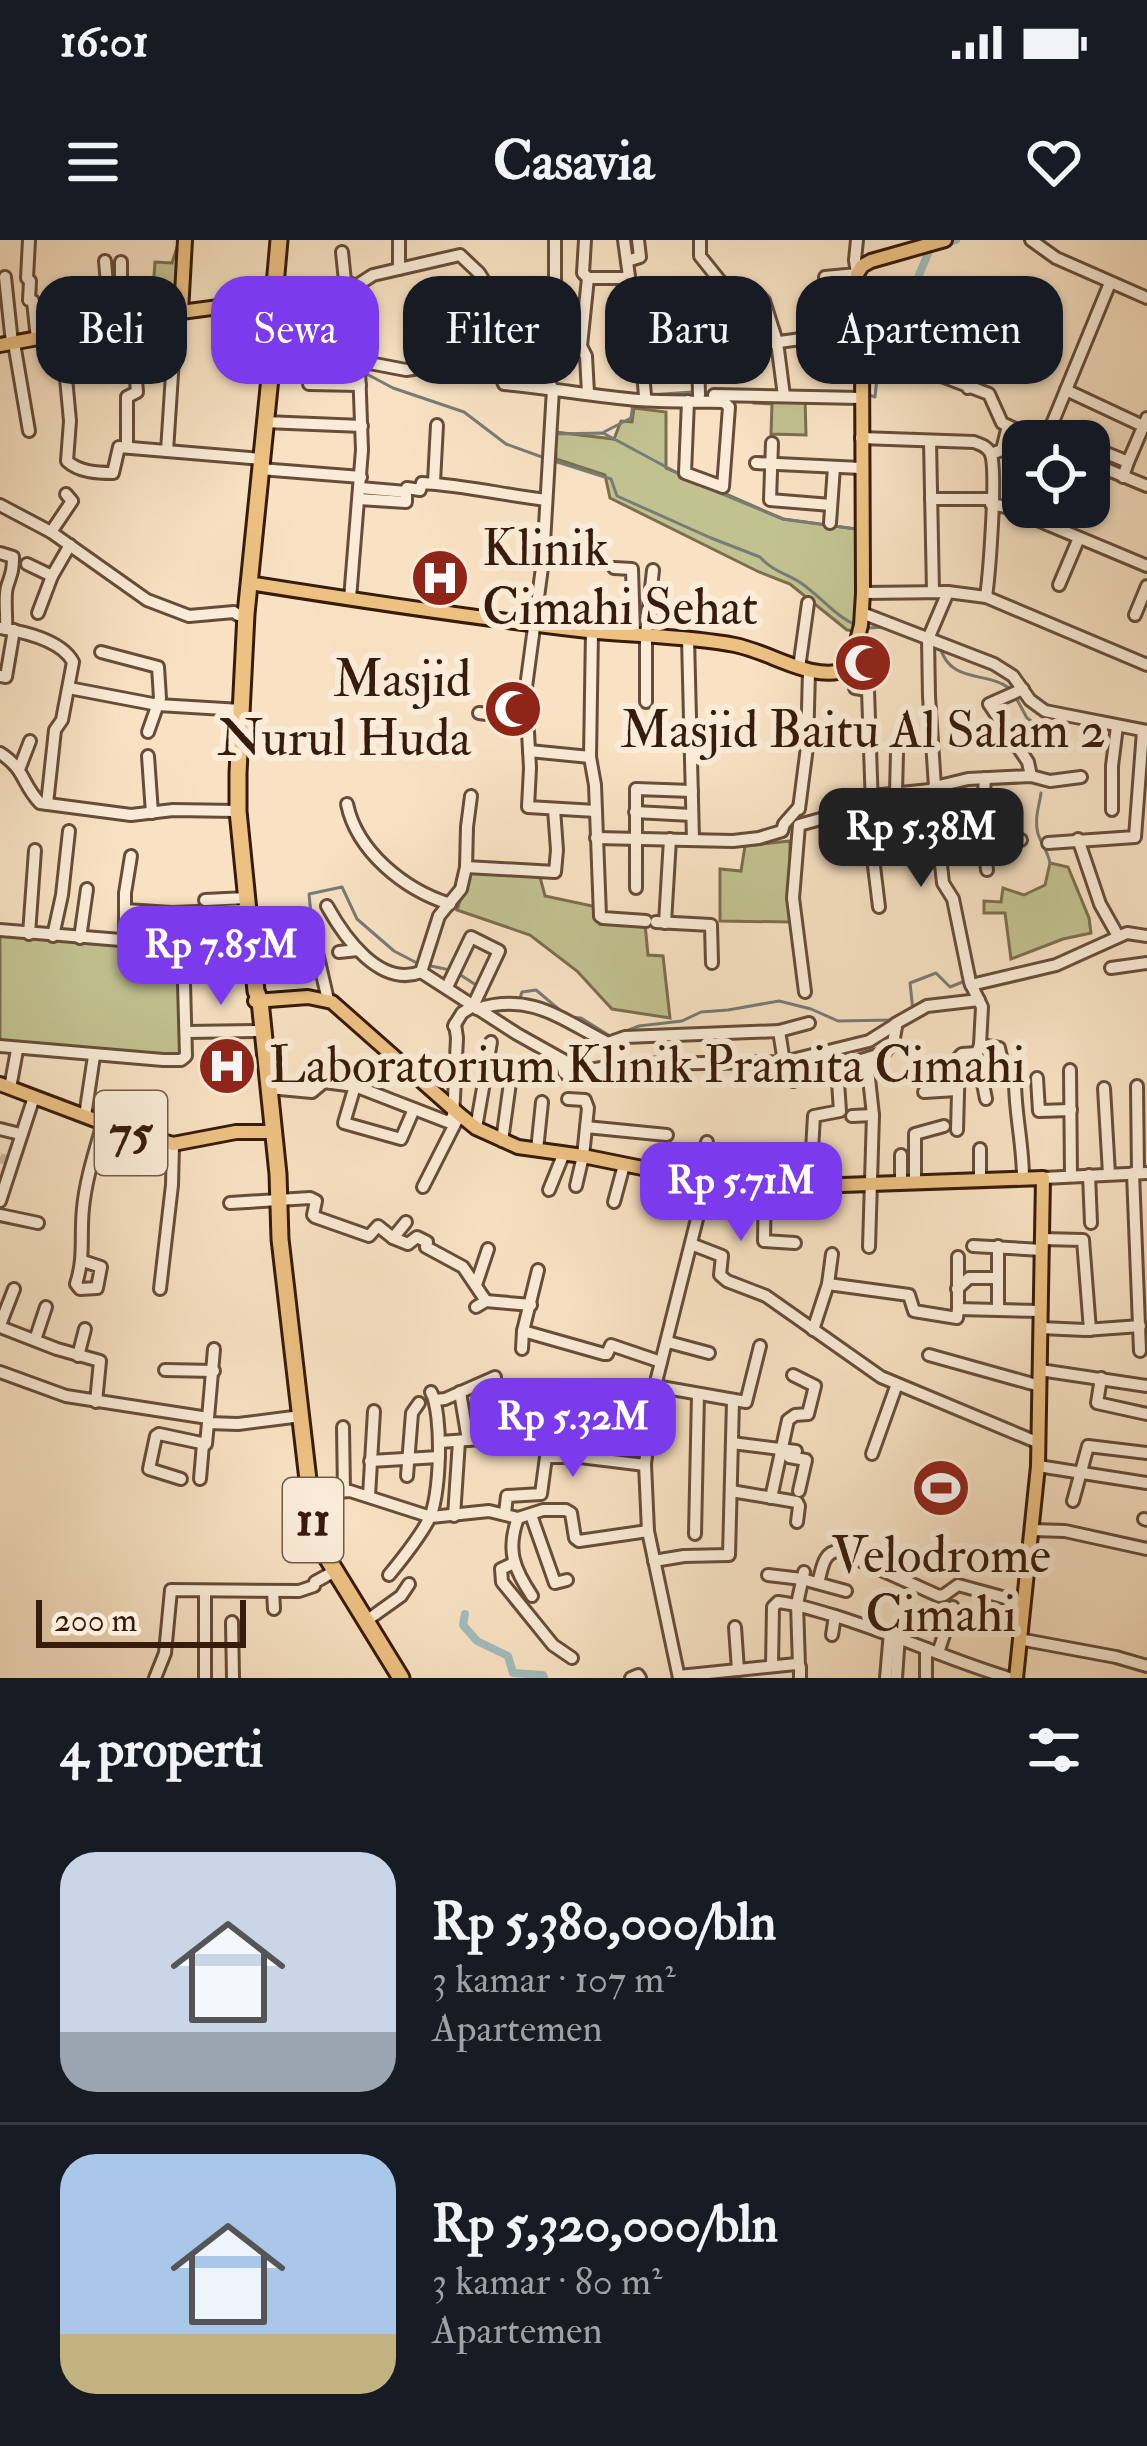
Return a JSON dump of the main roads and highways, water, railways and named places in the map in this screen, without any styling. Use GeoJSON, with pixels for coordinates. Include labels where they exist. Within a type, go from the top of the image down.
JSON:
{"type":"FeatureCollection","features":[{"type":"Feature","properties":{"kind":"highway","name":"11"},"geometry":{"type":"LineString","coordinates":[[279,276],[282,240]]}},
{"type":"Feature","properties":{"kind":"highway","name":"11"},"geometry":{"type":"LineString","coordinates":[[269,384],[242,614],[238,811],[271,1132]]}},
{"type":"Feature","properties":{"kind":"highway","name":"11"},"geometry":{"type":"LineString","coordinates":[[256,998],[315,1531],[334,1571],[401,1678]]}},
{"type":"Feature","properties":{"kind":"main road"},"geometry":{"type":"LineString","coordinates":[[182,276],[185,240]]}},
{"type":"Feature","properties":{"kind":"main road"},"geometry":{"type":"LineString","coordinates":[[249,583],[535,624],[688,638],[754,649],[804,669],[835,673],[850,669],[863,593],[861,394],[867,352],[857,274],[871,262],[945,240]]}},
{"type":"Feature","properties":{"kind":"main road"},"geometry":{"type":"LineString","coordinates":[[256,998],[328,1000],[476,1128],[518,1147],[704,1178],[765,1182],[872,1185],[1042,1178],[1038,1466],[1012,1678]]}},
{"type":"Feature","properties":{"kind":"main road","name":"75"},"geometry":{"type":"LineString","coordinates":[[5,1086],[173,1144],[236,1132],[271,1132]]}},
{"type":"Feature","properties":{"kind":"waterway"},"geometry":{"type":"LineString","coordinates":[[919,276],[932,247],[956,240]]}},
{"type":"Feature","properties":{"kind":"waterway"},"geometry":{"type":"LineString","coordinates":[[379,381],[464,412],[506,444],[542,457]]}},
{"type":"Feature","properties":{"kind":"waterway"},"geometry":{"type":"LineString","coordinates":[[869,395],[875,397],[876,384]]}},
{"type":"Feature","properties":{"kind":"waterway"},"geometry":{"type":"LineString","coordinates":[[648,395],[692,392]]}},
{"type":"Feature","properties":{"kind":"waterway"},"geometry":{"type":"LineString","coordinates":[[604,432],[631,418],[633,404]]}},
{"type":"Feature","properties":{"kind":"waterway"},"geometry":{"type":"LineString","coordinates":[[555,434],[603,433],[683,476]]}},
{"type":"Feature","properties":{"kind":"waterway"},"geometry":{"type":"LineString","coordinates":[[551,460],[611,479],[617,496],[760,557],[856,625]]}},
{"type":"Feature","properties":{"kind":"waterway"},"geometry":{"type":"LineString","coordinates":[[691,481],[783,519],[856,529],[857,561]]}},
{"type":"Feature","properties":{"kind":"waterway"},"geometry":{"type":"LineString","coordinates":[[869,628],[884,627]]}},
{"type":"Feature","properties":{"kind":"waterway"},"geometry":{"type":"LineString","coordinates":[[940,647],[960,672],[1009,688]]}},
{"type":"Feature","properties":{"kind":"waterway"},"geometry":{"type":"LineString","coordinates":[[1015,696],[1027,718],[1041,728]]}},
{"type":"Feature","properties":{"kind":"waterway"},"geometry":{"type":"LineString","coordinates":[[1041,793],[1037,829],[1050,863]]}},
{"type":"Feature","properties":{"kind":"waterway"},"geometry":{"type":"LineString","coordinates":[[260,940],[313,935],[309,894],[342,887],[357,919],[394,951],[417,963],[450,970]]}},
{"type":"Feature","properties":{"kind":"waterway"},"geometry":{"type":"LineString","coordinates":[[182,941],[244,942]]}},
{"type":"Feature","properties":{"kind":"waterway"},"geometry":{"type":"LineString","coordinates":[[913,1011],[910,983],[936,973],[950,987],[965,981]]}},
{"type":"Feature","properties":{"kind":"waterway"},"geometry":{"type":"LineString","coordinates":[[459,974],[476,985]]}},
{"type":"Feature","properties":{"kind":"waterway"},"geometry":{"type":"LineString","coordinates":[[513,999],[536,990],[568,1017],[581,1018],[610,1036]]}},
{"type":"Feature","properties":{"kind":"waterway"},"geometry":{"type":"LineString","coordinates":[[624,1032],[682,1021],[701,1012],[779,1001],[838,1021],[894,1020]]}},
{"type":"Feature","properties":{"kind":"waterway"},"geometry":{"type":"LineString","coordinates":[[465,1614],[463,1625],[477,1641],[508,1656],[513,1673],[544,1678]]}},
{"type":"Feature","properties":{"kind":"tunnel"},"geometry":{"type":"LineString","coordinates":[[0,1158],[7,1160]]}},
{"type":"Feature","properties":{"kind":"place","name":"Klinik Cimahi Sehat"},"geometry":{"type":"Point","coordinates":[440,578]}},
{"type":"Feature","properties":{"kind":"place","name":"Masjid Baitu Al Salam 2"},"geometry":{"type":"Point","coordinates":[863,663]}},
{"type":"Feature","properties":{"kind":"place","name":"Masjid Nurul Huda"},"geometry":{"type":"Point","coordinates":[513,709]}},
{"type":"Feature","properties":{"kind":"place","name":"Laboratorium Klinik Pramita Cimahi"},"geometry":{"type":"Point","coordinates":[227,1066]}},
{"type":"Feature","properties":{"kind":"place","name":"Velodrome Cimahi"},"geometry":{"type":"Point","coordinates":[941,1488]}}]}
